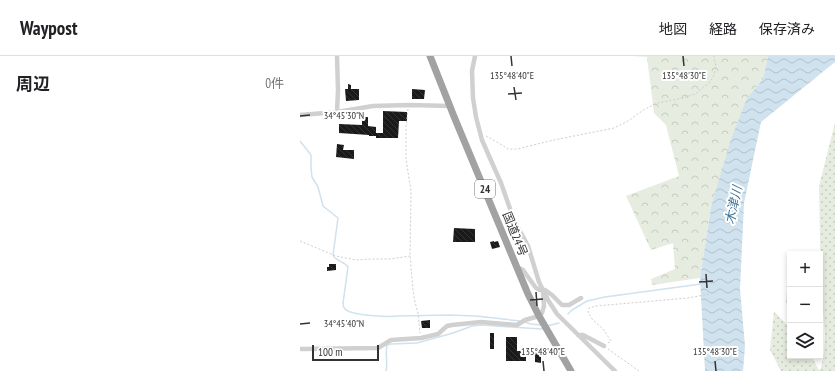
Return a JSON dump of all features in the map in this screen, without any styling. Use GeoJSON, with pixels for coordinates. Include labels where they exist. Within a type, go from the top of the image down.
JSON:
{"type":"FeatureCollection","features":[{"type":"Feature","properties":{"kind":"highway","name":"国道24号"},"geometry":{"type":"LineString","coordinates":[[430,56],[517,267],[540,318],[571,371]]}},
{"type":"Feature","properties":{"kind":"street"},"geometry":{"type":"LineString","coordinates":[[337,56],[337,112]]}},
{"type":"Feature","properties":{"kind":"street"},"geometry":{"type":"LineString","coordinates":[[475,56],[472,72],[473,98],[480,133],[488,156],[501,183],[514,220],[528,246],[539,282],[557,314],[615,371]]}},
{"type":"Feature","properties":{"kind":"street"},"geometry":{"type":"LineString","coordinates":[[300,115],[337,112],[373,106],[451,106]]}},
{"type":"Feature","properties":{"kind":"street"},"geometry":{"type":"LineString","coordinates":[[517,267],[523,270],[536,288],[545,290],[562,305],[569,305],[581,298]]}},
{"type":"Feature","properties":{"kind":"street"},"geometry":{"type":"LineString","coordinates":[[300,349],[378,348],[391,340],[421,338],[438,334],[447,326],[452,325],[481,322],[517,325],[525,320],[540,318],[544,306],[543,290]]}},
{"type":"Feature","properties":{"kind":"street"},"geometry":{"type":"LineString","coordinates":[[578,335],[583,335],[604,346]]}},
{"type":"Feature","properties":{"kind":"path"},"geometry":{"type":"LineString","coordinates":[[480,133],[508,149],[517,149],[614,128],[628,121],[645,109],[695,94],[710,82],[714,75],[716,67],[714,56]]}},
{"type":"Feature","properties":{"kind":"path"},"geometry":{"type":"LineString","coordinates":[[409,105],[406,127],[406,159],[411,191],[410,256],[421,338]]}},
{"type":"Feature","properties":{"kind":"path"},"geometry":{"type":"LineString","coordinates":[[300,241],[336,256],[356,260],[390,259],[410,256]]}},
{"type":"Feature","properties":{"kind":"path"},"geometry":{"type":"LineString","coordinates":[[639,371],[604,346],[611,341],[603,329],[592,319],[588,312],[589,308],[596,306],[688,298],[710,294]]}},
{"type":"Feature","properties":{"kind":"green space"},"geometry":{"type":"Polygon","coordinates":[[[632,56],[768,56],[763,79],[747,98],[711,207],[700,278],[652,285],[651,279],[675,269],[673,243],[651,250],[626,196],[679,176],[666,125],[654,113],[647,57],[632,56]]]}},
{"type":"Feature","properties":{"kind":"green space"},"geometry":{"type":"Polygon","coordinates":[[[835,123],[835,371],[781,371],[770,350],[774,311],[787,325],[787,359],[813,359],[819,370],[823,359],[825,335],[823,312],[823,251],[820,251],[819,186],[835,123]]]}},
{"type":"Feature","properties":{"kind":"water","name":"木津川"},"geometry":{"type":"Polygon","coordinates":[[[768,56],[835,56],[835,62],[761,122],[744,203],[740,289],[745,346],[743,371],[705,371],[700,278],[711,207],[731,139],[747,98],[763,79],[768,56]]]}},
{"type":"Feature","properties":{"kind":"building"},"geometry":{"type":"Polygon","coordinates":[[[348,84],[351,85],[351,89],[359,89],[359,100],[346,101],[345,89],[348,89],[348,84]]]}},
{"type":"Feature","properties":{"kind":"building"},"geometry":{"type":"Polygon","coordinates":[[[412,89],[425,90],[424,99],[412,99],[412,89]]]}},
{"type":"Feature","properties":{"kind":"building"},"geometry":{"type":"Polygon","coordinates":[[[383,111],[407,112],[407,121],[399,121],[398,138],[376,138],[376,133],[383,133],[383,111]]]}},
{"type":"Feature","properties":{"kind":"building"},"geometry":{"type":"Polygon","coordinates":[[[362,117],[368,117],[368,126],[376,127],[376,136],[339,133],[339,124],[362,125],[362,117]]]}},
{"type":"Feature","properties":{"kind":"building"},"geometry":{"type":"Polygon","coordinates":[[[337,144],[344,145],[343,150],[354,150],[354,159],[336,157],[337,144]]]}},
{"type":"Feature","properties":{"kind":"building"},"geometry":{"type":"Polygon","coordinates":[[[454,228],[475,229],[475,242],[453,242],[454,228]]]}},
{"type":"Feature","properties":{"kind":"building"},"geometry":{"type":"Polygon","coordinates":[[[498,241],[500,247],[492,249],[490,242],[498,241]]]}},
{"type":"Feature","properties":{"kind":"building"},"geometry":{"type":"Polygon","coordinates":[[[329,264],[336,264],[336,270],[327,271],[329,264]]]}},
{"type":"Feature","properties":{"kind":"building"},"geometry":{"type":"Polygon","coordinates":[[[430,320],[430,328],[422,328],[421,321],[430,320]]]}},
{"type":"Feature","properties":{"kind":"building"},"geometry":{"type":"Polygon","coordinates":[[[490,333],[494,333],[494,349],[490,349],[490,333]]]}},
{"type":"Feature","properties":{"kind":"building"},"geometry":{"type":"Polygon","coordinates":[[[506,337],[517,337],[517,351],[526,351],[526,361],[506,361],[506,337]]]}},
{"type":"Feature","properties":{"kind":"building"},"geometry":{"type":"Polygon","coordinates":[[[533,351],[541,351],[541,363],[535,362],[533,351]]]}},
{"type":"Feature","properties":{"kind":"waterway"},"geometry":{"type":"LineString","coordinates":[[300,141],[311,155],[312,177],[318,187],[323,206],[338,218],[333,255],[336,259],[348,267],[343,303],[345,309],[355,313],[371,316],[449,315],[476,316],[520,321]]}},
{"type":"Feature","properties":{"kind":"waterway"},"geometry":{"type":"LineString","coordinates":[[568,314],[587,301],[605,297],[701,284]]}},
{"type":"Feature","properties":{"kind":"waterway"},"geometry":{"type":"LineString","coordinates":[[524,322],[542,325]]}},
{"type":"Feature","properties":{"kind":"waterway"},"geometry":{"type":"LineString","coordinates":[[547,326],[559,323]]}},
{"type":"Feature","properties":{"kind":"waterway"},"geometry":{"type":"LineString","coordinates":[[386,371],[387,345],[417,343],[472,326],[482,325],[544,328]]}}]}
